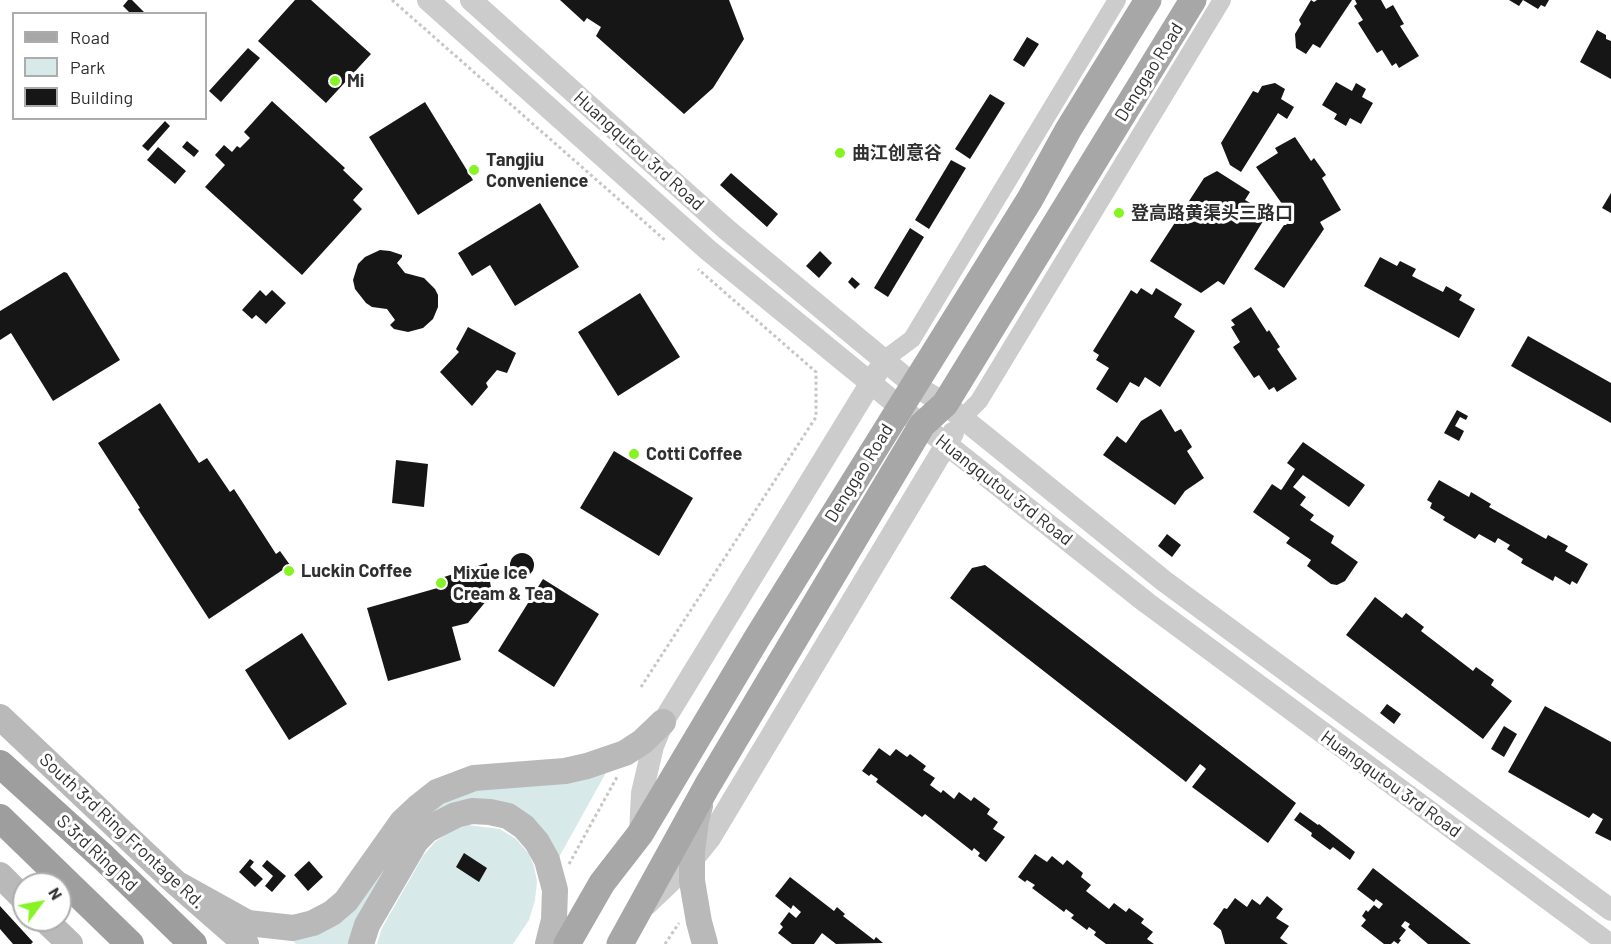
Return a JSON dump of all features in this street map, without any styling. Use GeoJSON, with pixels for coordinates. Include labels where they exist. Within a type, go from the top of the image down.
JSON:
{"type":"FeatureCollection","features":[{"type":"Feature","properties":{"kind":"highway","name":"S 3rd Ring Rd"},"geometry":{"type":"LineString","coordinates":[[0,764],[104,858],[193,944]]}},
{"type":"Feature","properties":{"kind":"highway"},"geometry":{"type":"LineString","coordinates":[[0,818],[130,944]]}},
{"type":"Feature","properties":{"kind":"main road","name":"Denggao Road"},"geometry":{"type":"LineString","coordinates":[[567,944],[602,883],[640,834],[914,384],[1030,199],[1068,130],[1148,0]]}},
{"type":"Feature","properties":{"kind":"main road","name":"Denggao Road"},"geometry":{"type":"LineString","coordinates":[[620,944],[707,786],[922,425],[953,411],[1193,0]]}},
{"type":"Feature","properties":{"kind":"main road","name":"South 3rd Ring Frontage Rd."},"geometry":{"type":"LineString","coordinates":[[0,717],[176,883],[246,944]]}},
{"type":"Feature","properties":{"kind":"main road"},"geometry":{"type":"LineString","coordinates":[[176,883],[248,923],[293,928],[313,923],[333,913],[346,901],[402,822],[437,792],[474,778],[565,771],[587,766],[625,753],[642,742],[663,722]]}},
{"type":"Feature","properties":{"kind":"main road"},"geometry":{"type":"LineString","coordinates":[[705,944],[694,899],[692,860],[696,821],[707,786]]}},
{"type":"Feature","properties":{"kind":"main road"},"geometry":{"type":"LineString","coordinates":[[361,944],[366,925],[417,841],[427,830],[456,815],[472,811],[508,816],[524,827],[537,842],[547,861],[555,890],[554,920],[548,944]]}},
{"type":"Feature","properties":{"kind":"main road"},"geometry":{"type":"LineString","coordinates":[[0,875],[12,887]]}},
{"type":"Feature","properties":{"kind":"main road"},"geometry":{"type":"LineString","coordinates":[[58,932],[70,944]]}},
{"type":"Feature","properties":{"kind":"street","name":"Huangqutou 3rd Road"},"geometry":{"type":"LineString","coordinates":[[428,0],[708,250],[922,425],[1147,603],[1609,944]]}},
{"type":"Feature","properties":{"kind":"street","name":"Huangqutou 3rd Road"},"geometry":{"type":"LineString","coordinates":[[471,0],[726,229],[914,384],[953,411],[1164,581],[1611,910]]}},
{"type":"Feature","properties":{"kind":"street"},"geometry":{"type":"LineString","coordinates":[[640,834],[642,793],[653,746],[663,722],[885,359],[912,339],[1117,0]]}},
{"type":"Feature","properties":{"kind":"street"},"geometry":{"type":"LineString","coordinates":[[635,917],[692,860],[710,838],[946,444],[953,411],[979,401],[1222,0]]}},
{"type":"Feature","properties":{"kind":"path"},"geometry":{"type":"LineString","coordinates":[[392,0],[672,246]]}},
{"type":"Feature","properties":{"kind":"path"},"geometry":{"type":"LineString","coordinates":[[641,687],[816,417],[816,372],[699,269]]}},
{"type":"Feature","properties":{"kind":"path"},"geometry":{"type":"LineString","coordinates":[[555,890],[633,748]]}},
{"type":"Feature","properties":{"kind":"green space"},"geometry":{"type":"Polygon","coordinates":[[[607,771],[558,859],[511,808],[408,836],[373,890],[348,944],[296,944],[290,938],[402,835],[458,791],[607,771]]]}},
{"type":"Feature","properties":{"kind":"green space"},"geometry":{"type":"Polygon","coordinates":[[[468,825],[500,829],[516,839],[529,854],[534,866],[537,882],[535,900],[529,920],[513,944],[377,944],[382,928],[423,856],[435,842],[452,830],[468,825]]]}},
{"type":"Feature","properties":{"kind":"building"},"geometry":{"type":"Polygon","coordinates":[[[128,0],[132,0],[144,12],[129,12],[123,6],[128,0]]]}},
{"type":"Feature","properties":{"kind":"building"},"geometry":{"type":"Polygon","coordinates":[[[295,0],[311,0],[371,54],[326,103],[258,41],[295,0]]]}},
{"type":"Feature","properties":{"kind":"building"},"geometry":{"type":"Polygon","coordinates":[[[560,0],[729,0],[744,39],[713,88],[684,114],[596,36],[601,27],[587,18],[584,22],[560,0]]]}},
{"type":"Feature","properties":{"kind":"building"},"geometry":{"type":"Polygon","coordinates":[[[1311,0],[1314,2],[1317,0],[1352,0],[1320,48],[1313,44],[1306,54],[1296,48],[1295,34],[1301,24],[1299,20],[1311,0]]]}},
{"type":"Feature","properties":{"kind":"building"},"geometry":{"type":"Polygon","coordinates":[[[1355,0],[1381,0],[1386,9],[1393,5],[1404,24],[1400,26],[1419,56],[1399,68],[1396,63],[1392,66],[1382,50],[1377,53],[1358,23],[1363,20],[1354,6],[1357,4],[1355,0]]]}},
{"type":"Feature","properties":{"kind":"building"},"geometry":{"type":"Polygon","coordinates":[[[1509,0],[1523,0],[1519,6],[1509,0]]]}},
{"type":"Feature","properties":{"kind":"building"},"geometry":{"type":"Polygon","coordinates":[[[1523,0],[1549,0],[1545,7],[1541,5],[1538,9],[1523,0]]]}},
{"type":"Feature","properties":{"kind":"building"},"geometry":{"type":"Polygon","coordinates":[[[1597,30],[1611,41],[1611,79],[1580,62],[1597,30]]]}},
{"type":"Feature","properties":{"kind":"building"},"geometry":{"type":"Polygon","coordinates":[[[1027,37],[1039,44],[1024,67],[1013,60],[1027,37]]]}},
{"type":"Feature","properties":{"kind":"building"},"geometry":{"type":"Polygon","coordinates":[[[248,48],[260,58],[221,102],[209,91],[248,48]]]}},
{"type":"Feature","properties":{"kind":"building"},"geometry":{"type":"Polygon","coordinates":[[[1336,82],[1352,91],[1356,83],[1366,89],[1362,97],[1373,103],[1361,124],[1350,118],[1346,126],[1334,119],[1337,114],[1322,105],[1336,82]]]}},
{"type":"Feature","properties":{"kind":"building"},"geometry":{"type":"Polygon","coordinates":[[[1275,83],[1285,89],[1281,99],[1294,107],[1287,119],[1278,113],[1241,172],[1230,165],[1221,143],[1253,91],[1258,93],[1262,86],[1275,83]]]}},
{"type":"Feature","properties":{"kind":"building"},"geometry":{"type":"Polygon","coordinates":[[[990,94],[1005,103],[970,159],[955,149],[990,94]]]}},
{"type":"Feature","properties":{"kind":"building"},"geometry":{"type":"Polygon","coordinates":[[[272,101],[345,168],[343,170],[363,189],[353,200],[362,209],[302,275],[205,187],[225,165],[215,155],[224,145],[232,152],[237,146],[240,148],[250,138],[244,132],[272,101]]]}},
{"type":"Feature","properties":{"kind":"building"},"geometry":{"type":"Polygon","coordinates":[[[425,102],[473,180],[418,215],[369,137],[425,102]]]}},
{"type":"Feature","properties":{"kind":"building"},"geometry":{"type":"Polygon","coordinates":[[[165,121],[170,126],[148,151],[142,146],[165,121]]]}},
{"type":"Feature","properties":{"kind":"building"},"geometry":{"type":"Polygon","coordinates":[[[1295,137],[1311,161],[1314,158],[1326,175],[1322,178],[1341,210],[1320,222],[1324,229],[1284,288],[1254,269],[1284,225],[1292,218],[1256,167],[1278,153],[1275,148],[1295,137]]]}},
{"type":"Feature","properties":{"kind":"building"},"geometry":{"type":"Polygon","coordinates":[[[187,141],[199,151],[194,157],[182,147],[187,141]]]}},
{"type":"Feature","properties":{"kind":"building"},"geometry":{"type":"Polygon","coordinates":[[[158,147],[186,171],[175,184],[147,160],[158,147]]]}},
{"type":"Feature","properties":{"kind":"building"},"geometry":{"type":"Polygon","coordinates":[[[951,160],[966,168],[929,229],[915,220],[951,160]]]}},
{"type":"Feature","properties":{"kind":"building"},"geometry":{"type":"Polygon","coordinates":[[[1217,171],[1250,192],[1245,200],[1268,213],[1224,285],[1218,281],[1201,293],[1150,261],[1204,178],[1217,171]]]}},
{"type":"Feature","properties":{"kind":"building"},"geometry":{"type":"Polygon","coordinates":[[[731,173],[778,214],[767,227],[720,185],[731,173]]]}},
{"type":"Feature","properties":{"kind":"building"},"geometry":{"type":"Polygon","coordinates":[[[1611,193],[1611,213],[1602,208],[1611,193]]]}},
{"type":"Feature","properties":{"kind":"building"},"geometry":{"type":"Polygon","coordinates":[[[540,203],[579,267],[515,306],[490,265],[472,276],[458,253],[540,203]]]}},
{"type":"Feature","properties":{"kind":"building"},"geometry":{"type":"Polygon","coordinates":[[[910,228],[924,237],[888,297],[874,288],[910,228]]]}},
{"type":"Feature","properties":{"kind":"building"},"geometry":{"type":"Polygon","coordinates":[[[380,250],[402,255],[397,263],[405,273],[424,278],[435,289],[438,295],[438,307],[433,319],[423,328],[408,332],[394,329],[390,325],[395,320],[387,309],[372,307],[355,289],[353,280],[358,264],[365,257],[380,250]]]}},
{"type":"Feature","properties":{"kind":"building"},"geometry":{"type":"Polygon","coordinates":[[[820,251],[832,263],[819,278],[806,266],[820,251]]]}},
{"type":"Feature","properties":{"kind":"building"},"geometry":{"type":"Polygon","coordinates":[[[1380,257],[1397,266],[1400,261],[1416,269],[1412,276],[1443,292],[1446,286],[1462,295],[1459,300],[1475,309],[1459,338],[1364,286],[1380,257]]]}},
{"type":"Feature","properties":{"kind":"building"},"geometry":{"type":"Polygon","coordinates":[[[64,272],[67,273],[120,360],[53,401],[11,333],[0,340],[0,311],[64,272]]]}},
{"type":"Feature","properties":{"kind":"building"},"geometry":{"type":"Polygon","coordinates":[[[852,277],[860,284],[855,289],[848,282],[852,277]]]}},
{"type":"Feature","properties":{"kind":"building"},"geometry":{"type":"Polygon","coordinates":[[[1141,288],[1152,295],[1156,288],[1182,304],[1174,317],[1195,331],[1160,387],[1145,377],[1139,387],[1130,382],[1117,403],[1096,389],[1109,368],[1096,360],[1099,355],[1093,351],[1131,290],[1137,294],[1141,288]]]}},
{"type":"Feature","properties":{"kind":"building"},"geometry":{"type":"Polygon","coordinates":[[[260,290],[266,296],[272,290],[286,303],[266,324],[256,315],[252,319],[242,310],[260,290]]]}},
{"type":"Feature","properties":{"kind":"building"},"geometry":{"type":"Polygon","coordinates":[[[640,293],[680,357],[618,396],[578,332],[640,293]]]}},
{"type":"Feature","properties":{"kind":"building"},"geometry":{"type":"Polygon","coordinates":[[[1251,307],[1280,347],[1277,349],[1297,379],[1277,392],[1274,387],[1269,390],[1259,375],[1254,378],[1233,347],[1240,342],[1231,327],[1235,325],[1231,320],[1251,307]]]}},
{"type":"Feature","properties":{"kind":"building"},"geometry":{"type":"Polygon","coordinates":[[[468,327],[516,353],[507,373],[497,370],[486,383],[488,387],[472,406],[440,372],[459,352],[456,349],[468,327]]]}},
{"type":"Feature","properties":{"kind":"building"},"geometry":{"type":"Polygon","coordinates":[[[1528,336],[1611,383],[1611,423],[1511,366],[1528,336]]]}},
{"type":"Feature","properties":{"kind":"building"},"geometry":{"type":"Polygon","coordinates":[[[160,403],[199,463],[207,458],[230,492],[234,489],[276,554],[280,551],[290,565],[209,619],[98,443],[160,403]]]}},
{"type":"Feature","properties":{"kind":"building"},"geometry":{"type":"Polygon","coordinates":[[[1161,409],[1175,432],[1181,429],[1192,447],[1187,451],[1204,478],[1185,491],[1175,505],[1103,455],[1117,436],[1126,443],[1141,421],[1161,409]]]}},
{"type":"Feature","properties":{"kind":"building"},"geometry":{"type":"Polygon","coordinates":[[[1457,410],[1468,416],[1466,420],[1460,417],[1455,426],[1464,431],[1459,441],[1444,433],[1457,410]]]}},
{"type":"Feature","properties":{"kind":"building"},"geometry":{"type":"Polygon","coordinates":[[[1303,442],[1365,485],[1349,507],[1303,475],[1293,487],[1306,497],[1300,505],[1314,515],[1310,520],[1334,536],[1331,543],[1358,562],[1345,581],[1337,585],[1331,584],[1307,566],[1311,560],[1286,543],[1290,538],[1253,512],[1272,484],[1282,489],[1295,469],[1287,463],[1303,442]]]}},
{"type":"Feature","properties":{"kind":"building"},"geometry":{"type":"Polygon","coordinates":[[[614,451],[693,498],[659,556],[580,508],[614,451]]]}},
{"type":"Feature","properties":{"kind":"building"},"geometry":{"type":"Polygon","coordinates":[[[396,460],[428,464],[424,507],[392,503],[396,460]]]}},
{"type":"Feature","properties":{"kind":"building"},"geometry":{"type":"Polygon","coordinates":[[[1439,480],[1469,497],[1471,492],[1491,504],[1489,507],[1546,539],[1548,535],[1568,546],[1565,551],[1588,564],[1577,584],[1572,581],[1570,585],[1555,576],[1553,581],[1521,563],[1523,559],[1507,549],[1510,545],[1498,538],[1495,543],[1479,534],[1475,539],[1443,520],[1445,517],[1430,508],[1432,503],[1427,500],[1439,480]]]}},
{"type":"Feature","properties":{"kind":"building"},"geometry":{"type":"Polygon","coordinates":[[[1167,534],[1181,545],[1172,557],[1158,546],[1167,534]]]}},
{"type":"Feature","properties":{"kind":"building"},"geometry":{"type":"Polygon","coordinates":[[[522,553],[527,554],[533,560],[533,570],[527,576],[522,577],[517,576],[511,570],[510,565],[511,560],[517,554],[522,553]]]}},
{"type":"Feature","properties":{"kind":"building"},"geometry":{"type":"Polygon","coordinates":[[[487,563],[492,594],[468,623],[452,627],[461,660],[388,681],[367,608],[441,587],[441,578],[487,563]]]}},
{"type":"Feature","properties":{"kind":"building"},"geometry":{"type":"Polygon","coordinates":[[[985,565],[1296,803],[1268,843],[1192,787],[1206,769],[1204,767],[1200,764],[1186,782],[950,598],[972,568],[985,565]]]}},
{"type":"Feature","properties":{"kind":"building"},"geometry":{"type":"Polygon","coordinates":[[[543,579],[599,614],[554,687],[498,651],[543,579]]]}},
{"type":"Feature","properties":{"kind":"building"},"geometry":{"type":"Polygon","coordinates":[[[1375,597],[1402,618],[1406,613],[1424,627],[1421,631],[1473,671],[1476,667],[1494,680],[1491,685],[1512,701],[1483,739],[1346,635],[1375,597]]]}},
{"type":"Feature","properties":{"kind":"building"},"geometry":{"type":"Polygon","coordinates":[[[302,633],[347,704],[289,740],[245,670],[302,633]]]}},
{"type":"Feature","properties":{"kind":"building"},"geometry":{"type":"Polygon","coordinates":[[[1387,704],[1401,714],[1394,724],[1380,713],[1387,704]]]}},
{"type":"Feature","properties":{"kind":"building"},"geometry":{"type":"Polygon","coordinates":[[[1545,706],[1611,742],[1611,841],[1595,833],[1603,819],[1593,813],[1589,818],[1508,772],[1545,706]]]}},
{"type":"Feature","properties":{"kind":"building"},"geometry":{"type":"Polygon","coordinates":[[[1504,726],[1517,734],[1504,757],[1491,749],[1504,726]]]}},
{"type":"Feature","properties":{"kind":"building"},"geometry":{"type":"Polygon","coordinates":[[[879,748],[890,756],[896,749],[907,757],[910,754],[926,766],[923,770],[935,778],[930,785],[941,793],[943,790],[954,799],[959,792],[971,801],[974,797],[990,809],[987,814],[998,822],[993,829],[1005,837],[986,862],[978,856],[980,853],[974,848],[972,851],[925,814],[922,817],[876,782],[878,779],[862,771],[879,748]]]}},
{"type":"Feature","properties":{"kind":"building"},"geometry":{"type":"Polygon","coordinates":[[[1300,812],[1355,852],[1350,860],[1333,847],[1330,850],[1294,820],[1300,812]]]}},
{"type":"Feature","properties":{"kind":"building"},"geometry":{"type":"Polygon","coordinates":[[[464,853],[487,868],[479,882],[456,867],[464,853]]]}},
{"type":"Feature","properties":{"kind":"building"},"geometry":{"type":"Polygon","coordinates":[[[1035,854],[1047,862],[1052,856],[1063,865],[1067,860],[1083,873],[1081,877],[1091,885],[1086,891],[1109,909],[1114,903],[1126,912],[1129,908],[1144,919],[1141,923],[1153,932],[1147,939],[1154,944],[1106,944],[1094,935],[1096,932],[1089,927],[1087,930],[1071,918],[1074,915],[1066,909],[1064,912],[1032,888],[1035,885],[1018,877],[1035,854]]]}},
{"type":"Feature","properties":{"kind":"building"},"geometry":{"type":"Polygon","coordinates":[[[250,859],[254,862],[250,867],[263,879],[255,887],[239,872],[250,859]]]}},
{"type":"Feature","properties":{"kind":"building"},"geometry":{"type":"Polygon","coordinates":[[[267,860],[286,876],[272,892],[265,886],[273,876],[262,866],[267,860]]]}},
{"type":"Feature","properties":{"kind":"building"},"geometry":{"type":"Polygon","coordinates":[[[309,861],[323,877],[308,891],[294,875],[309,861]]]}},
{"type":"Feature","properties":{"kind":"building"},"geometry":{"type":"Polygon","coordinates":[[[1373,868],[1471,944],[1428,944],[1408,927],[1410,924],[1405,921],[1401,926],[1406,930],[1398,944],[1394,941],[1391,944],[1384,944],[1361,926],[1366,920],[1362,916],[1366,910],[1368,912],[1374,905],[1379,909],[1383,904],[1376,899],[1374,902],[1357,889],[1373,868]]]}},
{"type":"Feature","properties":{"kind":"building"},"geometry":{"type":"Polygon","coordinates":[[[790,877],[834,911],[837,907],[845,914],[843,916],[874,940],[876,937],[883,943],[836,944],[822,933],[814,944],[792,944],[778,933],[783,927],[780,924],[789,912],[796,918],[801,912],[793,905],[791,909],[775,896],[790,877]]]}},
{"type":"Feature","properties":{"kind":"building"},"geometry":{"type":"Polygon","coordinates":[[[1267,896],[1283,909],[1276,918],[1289,926],[1280,938],[1288,944],[1225,944],[1221,930],[1213,924],[1224,908],[1227,909],[1235,898],[1247,907],[1252,899],[1260,905],[1267,896]]]}},
{"type":"Feature","properties":{"kind":"building"},"geometry":{"type":"Polygon","coordinates":[[[0,906],[12,919],[12,932],[24,932],[33,942],[13,944],[0,929],[0,906]]]}},
{"type":"Feature","properties":{"kind":"place","name":"Mi"},"geometry":{"type":"Point","coordinates":[335,81]}},
{"type":"Feature","properties":{"kind":"place","name":"曲江创意谷"},"geometry":{"type":"Point","coordinates":[840,153]}},
{"type":"Feature","properties":{"kind":"place","name":"Tangjiu Convenience"},"geometry":{"type":"Point","coordinates":[474,170]}},
{"type":"Feature","properties":{"kind":"place","name":"登高路黄渠头三路口"},"geometry":{"type":"Point","coordinates":[1119,213]}},
{"type":"Feature","properties":{"kind":"place","name":"Cotti Coffee"},"geometry":{"type":"Point","coordinates":[634,454]}},
{"type":"Feature","properties":{"kind":"place","name":"Luckin Coffee"},"geometry":{"type":"Point","coordinates":[289,571]}},
{"type":"Feature","properties":{"kind":"place","name":"Mixue Ice Cream & Tea"},"geometry":{"type":"Point","coordinates":[441,583]}}]}
